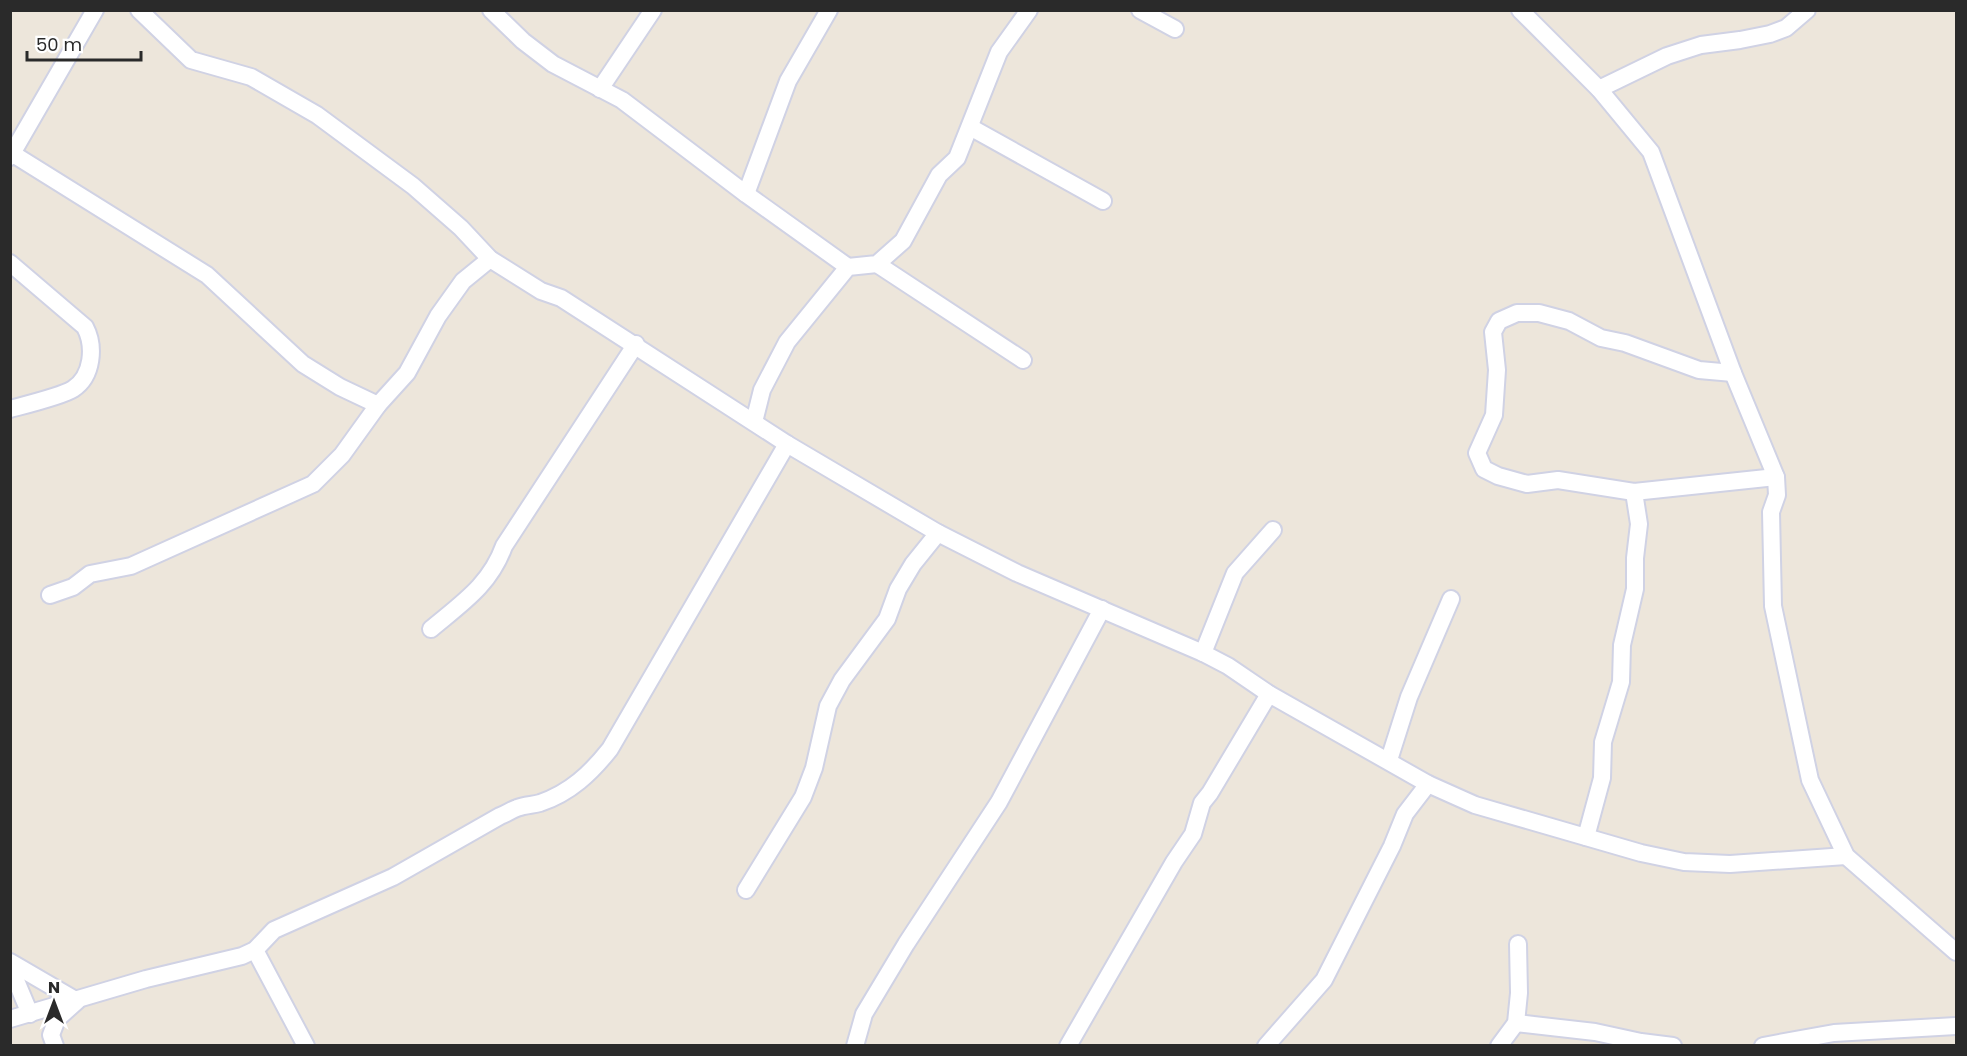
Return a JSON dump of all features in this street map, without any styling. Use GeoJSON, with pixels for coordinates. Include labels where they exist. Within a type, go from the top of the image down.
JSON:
{"type":"FeatureCollection","features":[{"type":"Feature","properties":{"kind":"street"},"geometry":{"type":"LineString","coordinates":[[95,10],[12,155],[207,275],[303,364],[340,387],[378,405]]}},
{"type":"Feature","properties":{"kind":"street"},"geometry":{"type":"LineString","coordinates":[[139,10],[191,60],[251,77],[317,116],[413,186],[461,228],[490,259],[541,291],[561,298],[636,344],[787,444],[938,533],[1017,573],[1203,653],[1228,666],[1269,694],[1428,784],[1475,805],[1641,853],[1684,862],[1730,864],[1846,856]]}},
{"type":"Feature","properties":{"kind":"street"},"geometry":{"type":"LineString","coordinates":[[491,10],[523,41],[553,64],[622,100],[746,194],[848,267],[878,264],[903,241],[939,175],[957,158],[999,52],[1029,10]]}},
{"type":"Feature","properties":{"kind":"street"},"geometry":{"type":"LineString","coordinates":[[600,89],[653,10]]}},
{"type":"Feature","properties":{"kind":"street"},"geometry":{"type":"LineString","coordinates":[[746,194],[788,81],[829,10]]}},
{"type":"Feature","properties":{"kind":"street"},"geometry":{"type":"LineString","coordinates":[[1140,10],[1175,28]]}},
{"type":"Feature","properties":{"kind":"street"},"geometry":{"type":"LineString","coordinates":[[1520,10],[1599,89],[1651,152],[1733,373],[1776,477],[1777,495],[1771,512],[1773,606],[1810,780],[1846,856],[1956,952]]}},
{"type":"Feature","properties":{"kind":"street"},"geometry":{"type":"LineString","coordinates":[[1599,89],[1667,56],[1701,45],[1740,40],[1786,28],[1808,10]]}},
{"type":"Feature","properties":{"kind":"street"},"geometry":{"type":"LineString","coordinates":[[970,127],[1103,201]]}},
{"type":"Feature","properties":{"kind":"street"},"geometry":{"type":"LineString","coordinates":[[50,595],[73,587],[90,574],[131,566],[313,484],[342,455],[378,405],[406,373],[438,315],[463,281],[490,259]]}},
{"type":"Feature","properties":{"kind":"street"},"geometry":{"type":"LineString","coordinates":[[10,263],[85,327],[91,338],[92,351],[83,380],[72,390],[10,409]]}},
{"type":"Feature","properties":{"kind":"street"},"geometry":{"type":"LineString","coordinates":[[878,264],[1023,360]]}},
{"type":"Feature","properties":{"kind":"street"},"geometry":{"type":"LineString","coordinates":[[754,422],[762,390],[788,342],[848,267]]}},
{"type":"Feature","properties":{"kind":"street"},"geometry":{"type":"LineString","coordinates":[[1733,373],[1699,370],[1601,338],[1569,321],[1539,313],[1517,313],[1499,321],[1493,332],[1497,370],[1494,415],[1477,453],[1484,469],[1498,476],[1527,484],[1558,480],[1634,492],[1776,477]]}},
{"type":"Feature","properties":{"kind":"street"},"geometry":{"type":"LineString","coordinates":[[431,629],[479,589],[491,574],[498,564],[504,546],[636,344]]}},
{"type":"Feature","properties":{"kind":"street"},"geometry":{"type":"LineString","coordinates":[[10,1019],[146,979],[242,956],[255,950],[274,930],[393,877],[517,808],[539,803],[563,793],[593,771],[627,722],[787,444]]}},
{"type":"Feature","properties":{"kind":"street"},"geometry":{"type":"LineString","coordinates":[[1586,837],[1602,778],[1603,742],[1621,682],[1622,645],[1635,589],[1635,558],[1640,524],[1634,492]]}},
{"type":"Feature","properties":{"kind":"street"},"geometry":{"type":"LineString","coordinates":[[1203,653],[1235,573],[1273,530]]}},
{"type":"Feature","properties":{"kind":"street"},"geometry":{"type":"LineString","coordinates":[[746,890],[803,797],[814,768],[828,706],[843,680],[887,619],[898,589],[913,564],[938,533]]}},
{"type":"Feature","properties":{"kind":"street"},"geometry":{"type":"LineString","coordinates":[[1389,760],[1409,698],[1451,599]]}},
{"type":"Feature","properties":{"kind":"street"},"geometry":{"type":"LineString","coordinates":[[855,1046],[864,1014],[906,944],[999,802],[1102,609]]}},
{"type":"Feature","properties":{"kind":"street"},"geometry":{"type":"LineString","coordinates":[[1068,1046],[1174,862],[1193,834],[1202,803],[1269,694]]}},
{"type":"Feature","properties":{"kind":"street"},"geometry":{"type":"LineString","coordinates":[[1266,1046],[1324,980],[1392,846],[1405,814],[1428,784]]}},
{"type":"Feature","properties":{"kind":"street"},"geometry":{"type":"LineString","coordinates":[[1499,1046],[1516,1023],[1519,993],[1518,944]]}},
{"type":"Feature","properties":{"kind":"street"},"geometry":{"type":"LineString","coordinates":[[255,950],[306,1046]]}},
{"type":"Feature","properties":{"kind":"street"},"geometry":{"type":"LineString","coordinates":[[10,964],[77,1000]]}},
{"type":"Feature","properties":{"kind":"street"},"geometry":{"type":"LineString","coordinates":[[10,964],[30,1014]]}},
{"type":"Feature","properties":{"kind":"street"},"geometry":{"type":"LineString","coordinates":[[55,1046],[51,1035],[57,1019],[77,1000]]}},
{"type":"Feature","properties":{"kind":"street"},"geometry":{"type":"LineString","coordinates":[[1516,1023],[1595,1032],[1673,1046]]}},
{"type":"Feature","properties":{"kind":"street"},"geometry":{"type":"LineString","coordinates":[[1763,1046],[1834,1033],[1956,1026]]}}]}
